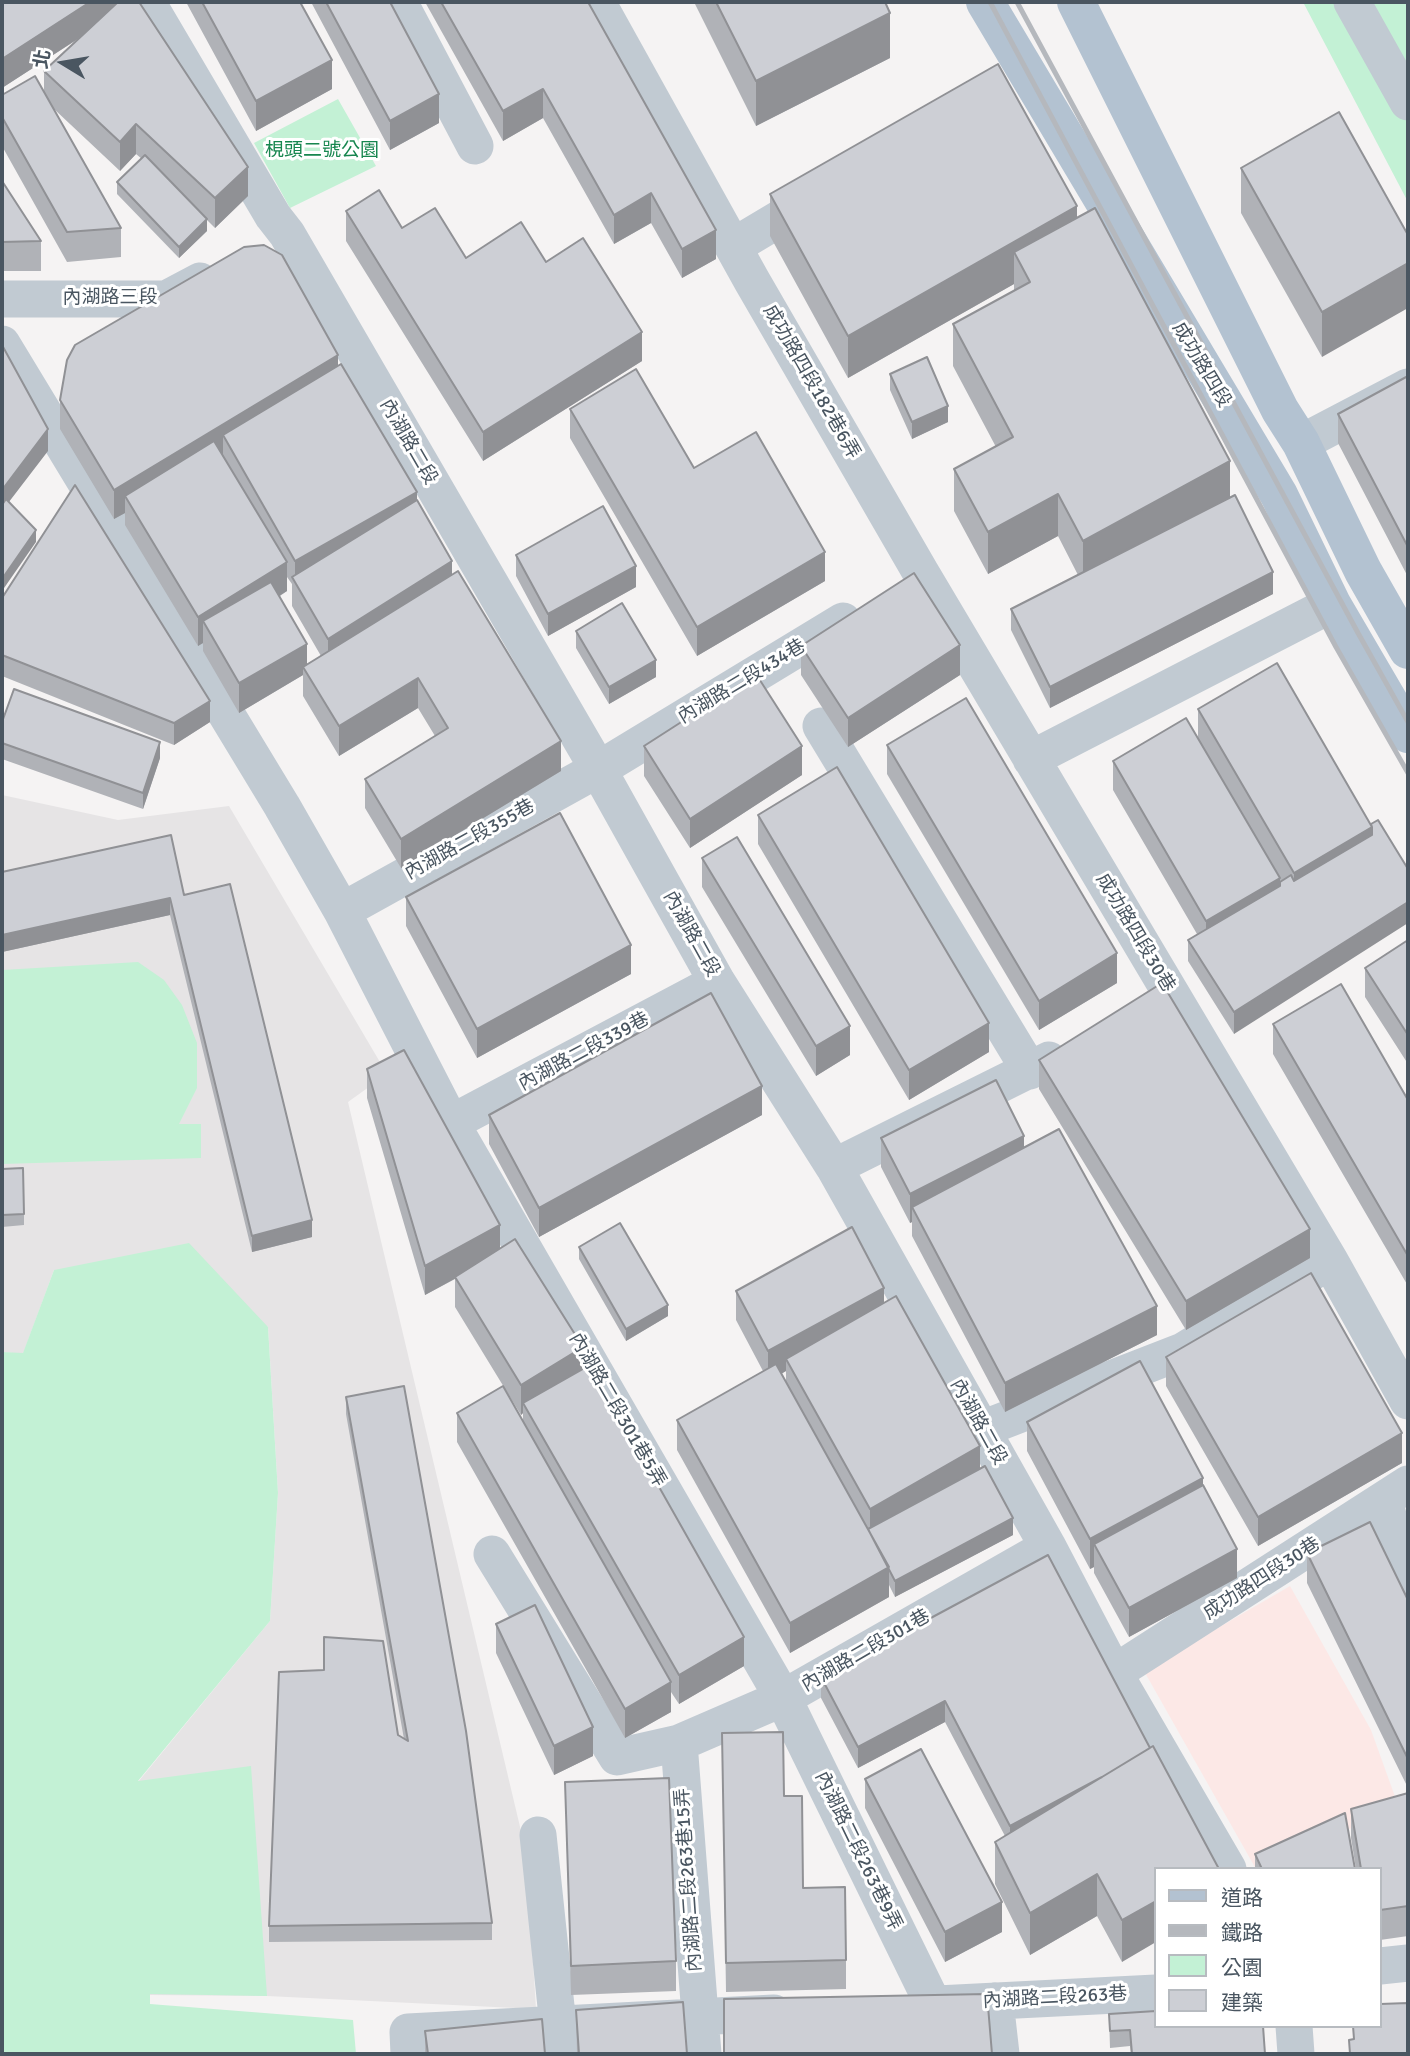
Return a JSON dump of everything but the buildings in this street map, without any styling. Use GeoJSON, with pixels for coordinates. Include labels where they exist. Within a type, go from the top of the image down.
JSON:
{"type":"FeatureCollection","features":[{"type":"Feature","properties":{"kind":"main road","name":"成功路四段"},"geometry":{"type":"LineString","coordinates":[[985,2],[1013,76],[1279,495],[1332,604],[1408,734]]}},
{"type":"Feature","properties":{"kind":"main road"},"geometry":{"type":"LineString","coordinates":[[1076,2],[1280,410],[1301,443],[1363,572],[1408,650]]}},
{"type":"Feature","properties":{"kind":"street","name":"內湖路二段"},"geometry":{"type":"LineString","coordinates":[[147,2],[273,216],[275,240],[598,769],[717,982],[834,1167],[1048,1548],[1114,1674],[1227,1867]]}},
{"type":"Feature","properties":{"kind":"street"},"geometry":{"type":"LineString","coordinates":[[399,2],[475,146]]}},
{"type":"Feature","properties":{"kind":"street","name":"成功路四段182巷6弄"},"geometry":{"type":"LineString","coordinates":[[597,2],[734,246],[898,587],[1031,760]]}},
{"type":"Feature","properties":{"kind":"street"},"geometry":{"type":"LineString","coordinates":[[1352,2],[1408,102]]}},
{"type":"Feature","properties":{"kind":"street"},"geometry":{"type":"LineString","coordinates":[[734,246],[839,182]]}},
{"type":"Feature","properties":{"kind":"street","name":"內湖路三段"},"geometry":{"type":"LineString","coordinates":[[2,299],[166,299],[226,266]]}},
{"type":"Feature","properties":{"kind":"street","name":"內湖路二段301巷5弄"},"geometry":{"type":"LineString","coordinates":[[2,344],[282,806],[342,911],[451,1123],[783,1698]]}},
{"type":"Feature","properties":{"kind":"street"},"geometry":{"type":"LineString","coordinates":[[1301,443],[1408,387]]}},
{"type":"Feature","properties":{"kind":"street","name":"內湖路二段434巷"},"geometry":{"type":"LineString","coordinates":[[598,769],[898,587]]}},
{"type":"Feature","properties":{"kind":"street"},"geometry":{"type":"LineString","coordinates":[[1031,760],[1332,604]]}},
{"type":"Feature","properties":{"kind":"street"},"geometry":{"type":"LineString","coordinates":[[821,726],[1030,1071]]}},
{"type":"Feature","properties":{"kind":"street","name":"成功路四段30巷"},"geometry":{"type":"LineString","coordinates":[[1031,760],[1158,998],[1330,1261],[1408,1401]]}},
{"type":"Feature","properties":{"kind":"street","name":"內湖路二段355巷"},"geometry":{"type":"LineString","coordinates":[[342,911],[598,769]]}},
{"type":"Feature","properties":{"kind":"street","name":"內湖路二段339巷"},"geometry":{"type":"LineString","coordinates":[[451,1123],[717,982]]}},
{"type":"Feature","properties":{"kind":"street"},"geometry":{"type":"LineString","coordinates":[[834,1167],[1030,1071],[1077,1045]]}},
{"type":"Feature","properties":{"kind":"street"},"geometry":{"type":"LineString","coordinates":[[982,1429],[1183,1351],[1330,1261]]}},
{"type":"Feature","properties":{"kind":"street"},"geometry":{"type":"LineString","coordinates":[[1396,1492],[1408,1588]]}},
{"type":"Feature","properties":{"kind":"street","name":"成功路四段30巷"},"geometry":{"type":"LineString","coordinates":[[1114,1674],[1396,1492]]}},
{"type":"Feature","properties":{"kind":"street","name":"內湖路二段301巷"},"geometry":{"type":"LineString","coordinates":[[492,1554],[617,1757],[679,1743],[783,1698],[1048,1548]]}},
{"type":"Feature","properties":{"kind":"street","name":"內湖路二段263巷9弄"},"geometry":{"type":"LineString","coordinates":[[783,1698],[933,2004]]}},
{"type":"Feature","properties":{"kind":"street","name":"內湖路二段263巷15弄"},"geometry":{"type":"LineString","coordinates":[[679,1743],[703,2054]]}},
{"type":"Feature","properties":{"kind":"street"},"geometry":{"type":"LineString","coordinates":[[538,1835],[560,2039]]}},
{"type":"Feature","properties":{"kind":"street"},"geometry":{"type":"LineString","coordinates":[[1382,1966],[1408,1963]]}},
{"type":"Feature","properties":{"kind":"street","name":"內湖路二段263巷"},"geometry":{"type":"LineString","coordinates":[[892,2007],[1154,1993]]}},
{"type":"Feature","properties":{"kind":"street"},"geometry":{"type":"LineString","coordinates":[[995,2001],[1001,2054]]}},
{"type":"Feature","properties":{"kind":"street"},"geometry":{"type":"LineString","coordinates":[[408,2043],[560,2039],[699,2017],[809,2011]]}},
{"type":"Feature","properties":{"kind":"street"},"geometry":{"type":"LineString","coordinates":[[1294,2028],[1296,2054]]}},
{"type":"Feature","properties":{"kind":"shaded area"},"geometry":{"type":"Polygon","coordinates":[[[2,795],[118,820],[229,806],[387,1074],[348,1102],[526,1852],[536,2009],[267,1996],[150,1995],[138,1782],[270,1621],[278,1493],[268,1327],[54,1270],[23,1354],[2,1352],[2,795]]]}},
{"type":"Feature","properties":{"kind":"shaded area"},"geometry":{"type":"Polygon","coordinates":[[[1290,1586],[1371,1730],[1398,1805],[1272,1867],[1255,1867],[1144,1671],[1290,1586]]]}},
{"type":"Feature","properties":{"kind":"green space"},"geometry":{"type":"Polygon","coordinates":[[[1303,2],[1408,2],[1408,202],[1303,2]]]}},
{"type":"Feature","properties":{"kind":"green space","name":"梘頭二號公園"},"geometry":{"type":"Polygon","coordinates":[[[338,99],[376,166],[290,208],[254,143],[338,99]]]}},
{"type":"Feature","properties":{"kind":"green space"},"geometry":{"type":"Polygon","coordinates":[[[138,962],[164,980],[182,1005],[197,1043],[197,1088],[179,1124],[201,1124],[201,1158],[2,1164],[2,970],[138,962]]]}},
{"type":"Feature","properties":{"kind":"green space"},"geometry":{"type":"Polygon","coordinates":[[[189,1243],[268,1327],[278,1493],[270,1621],[138,1781],[251,1766],[267,1996],[150,1994],[150,2004],[353,2020],[356,2054],[2,2054],[2,1352],[23,1353],[54,1270],[189,1243]]]}},
{"type":"Feature","properties":{"kind":"railway"},"geometry":{"type":"LineString","coordinates":[[990,2],[1336,647],[1408,773]]}},
{"type":"Feature","properties":{"kind":"railway"},"geometry":{"type":"LineString","coordinates":[[1017,2],[1408,722]]}}]}
